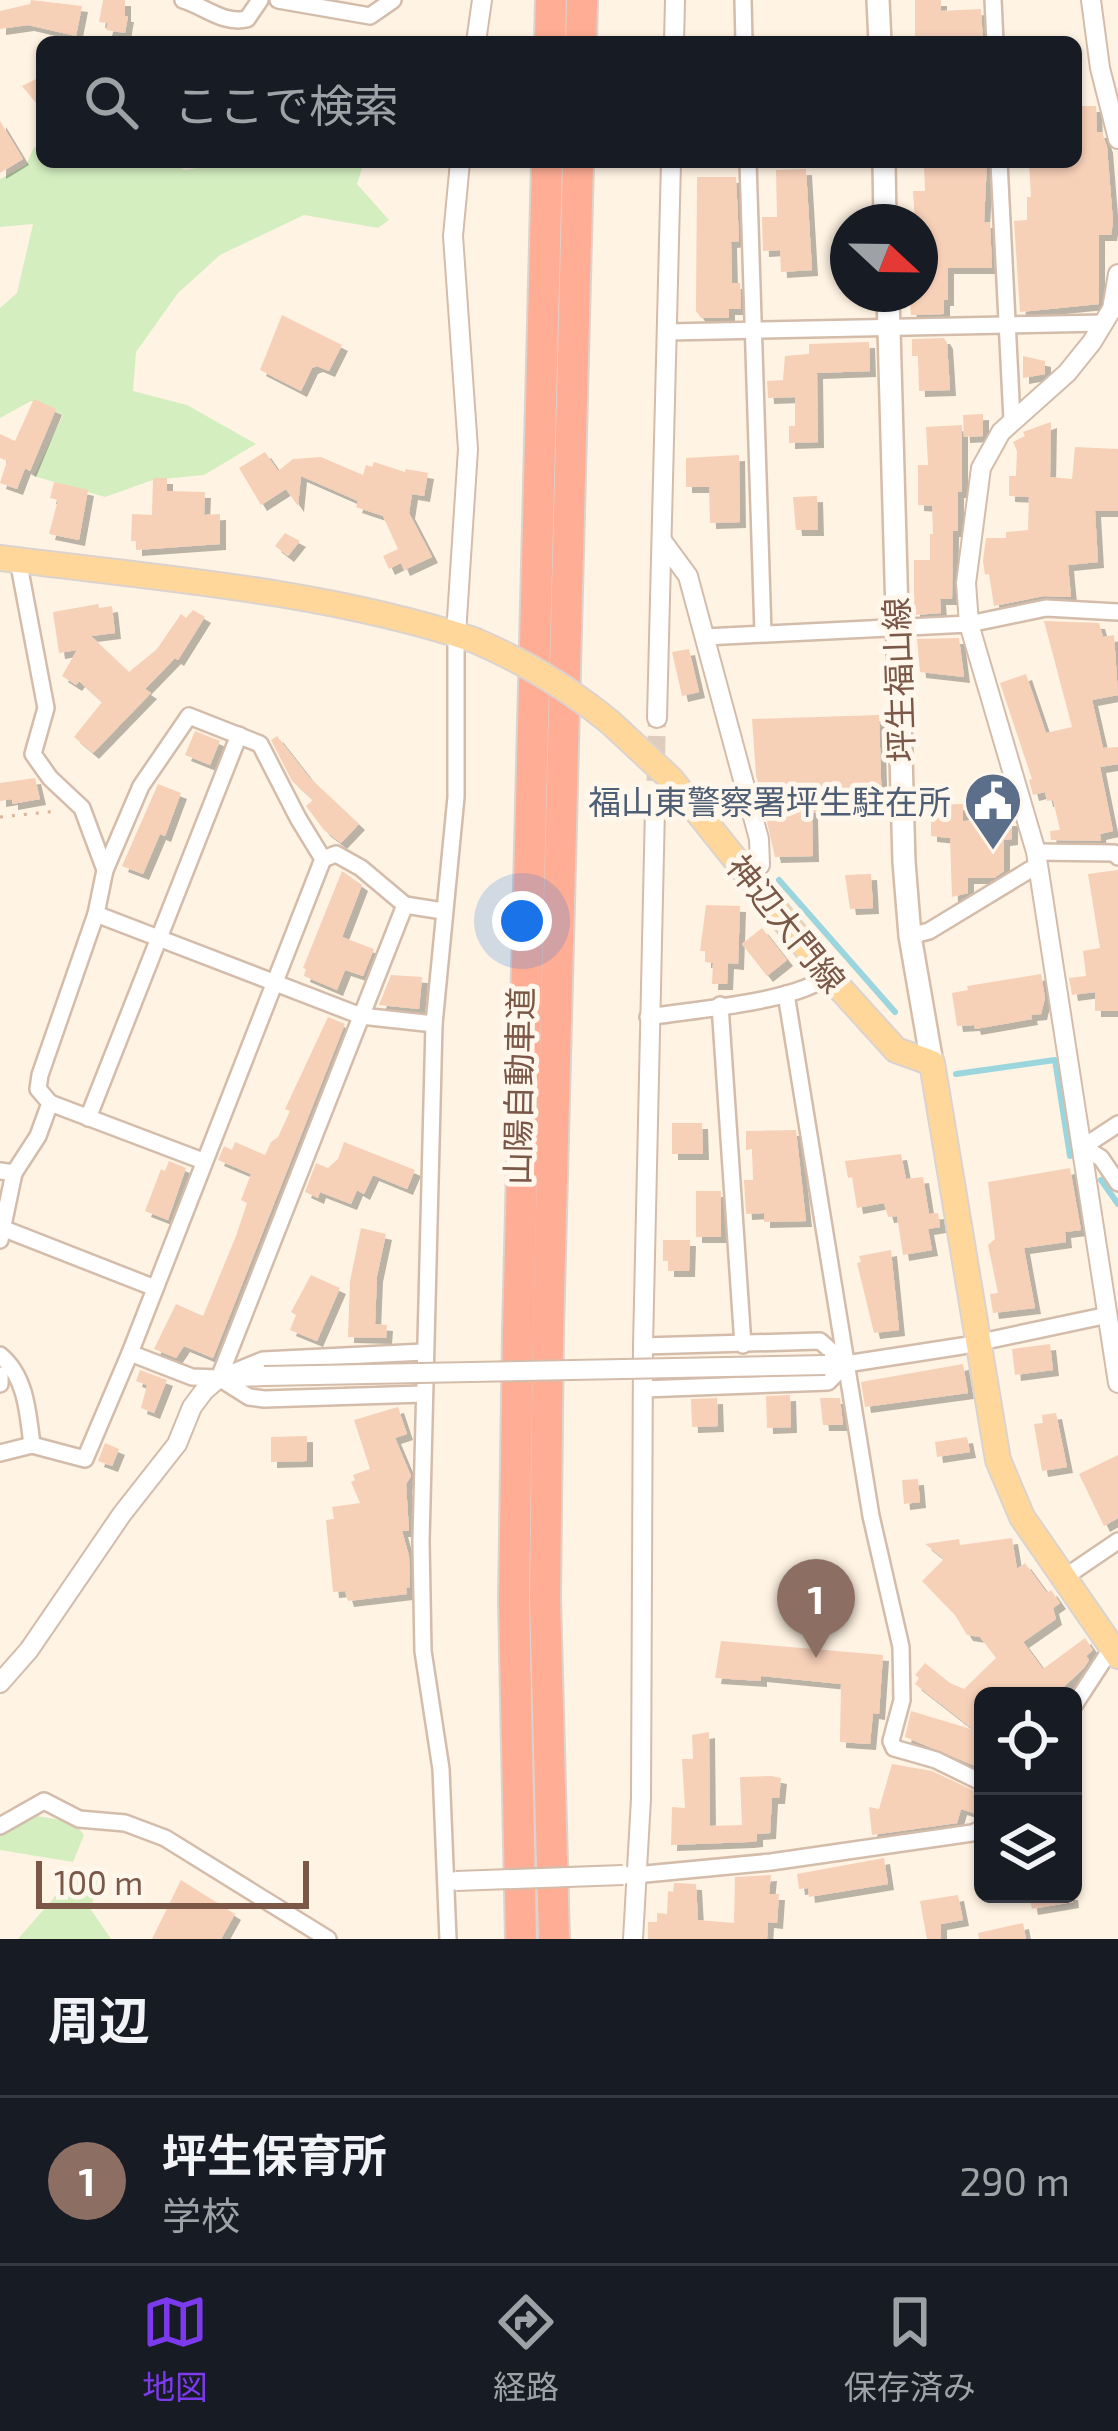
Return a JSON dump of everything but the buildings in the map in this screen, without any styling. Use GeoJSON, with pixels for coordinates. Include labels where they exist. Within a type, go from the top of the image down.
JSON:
{"type":"FeatureCollection","features":[{"type":"Feature","properties":{"kind":"highway"},"geometry":{"type":"LineString","coordinates":[[550,36],[551,0]]}},
{"type":"Feature","properties":{"kind":"highway"},"geometry":{"type":"LineString","coordinates":[[581,36],[582,0]]}},
{"type":"Feature","properties":{"kind":"highway","name":"山陽自動車道"},"geometry":{"type":"LineString","coordinates":[[521,1939],[514,1601],[547,168]]}},
{"type":"Feature","properties":{"kind":"highway","name":"山陽自動車道"},"geometry":{"type":"LineString","coordinates":[[554,1939],[545,1598],[547,1421],[578,168]]}},
{"type":"Feature","properties":{"kind":"main road"},"geometry":{"type":"LineString","coordinates":[[878,0],[880,36]]}},
{"type":"Feature","properties":{"kind":"main road"},"geometry":{"type":"LineString","coordinates":[[884,168],[885,204]]}},
{"type":"Feature","properties":{"kind":"main road","name":"坪生福山線"},"geometry":{"type":"LineString","coordinates":[[889,312],[910,937],[932,1063]]}},
{"type":"Feature","properties":{"kind":"main road","name":"神辺大門線"},"geometry":{"type":"LineString","coordinates":[[9,559],[394,614],[503,652],[581,698],[670,779],[828,975],[896,1050],[932,1063]]}},
{"type":"Feature","properties":{"kind":"main road"},"geometry":{"type":"LineString","coordinates":[[932,1063],[976,1341],[1005,1479],[1022,1517],[1116,1653]]}},
{"type":"Feature","properties":{"kind":"street"},"geometry":{"type":"LineString","coordinates":[[184,0],[237,21],[247,19],[260,0]]}},
{"type":"Feature","properties":{"kind":"street"},"geometry":{"type":"LineString","coordinates":[[278,0],[370,16],[393,0]]}},
{"type":"Feature","properties":{"kind":"street"},"geometry":{"type":"LineString","coordinates":[[477,36],[482,0]]}},
{"type":"Feature","properties":{"kind":"street"},"geometry":{"type":"LineString","coordinates":[[674,36],[675,0]]}},
{"type":"Feature","properties":{"kind":"street"},"geometry":{"type":"LineString","coordinates":[[743,0],[744,36]]}},
{"type":"Feature","properties":{"kind":"street"},"geometry":{"type":"LineString","coordinates":[[993,0],[995,36]]}},
{"type":"Feature","properties":{"kind":"street"},"geometry":{"type":"LineString","coordinates":[[1090,0],[1100,68],[1118,139]]}},
{"type":"Feature","properties":{"kind":"street"},"geometry":{"type":"LineString","coordinates":[[448,1939],[450,1881],[441,1769],[423,1651],[423,1394],[434,1024],[456,797],[465,637],[468,449],[453,236],[459,168]]}},
{"type":"Feature","properties":{"kind":"street"},"geometry":{"type":"LineString","coordinates":[[658,718],[671,168]]}},
{"type":"Feature","properties":{"kind":"street"},"geometry":{"type":"LineString","coordinates":[[748,168],[763,633]]}},
{"type":"Feature","properties":{"kind":"street"},"geometry":{"type":"LineString","coordinates":[[999,168],[1012,420]]}},
{"type":"Feature","properties":{"kind":"street"},"geometry":{"type":"LineString","coordinates":[[1118,274],[1111,314],[1067,373],[1012,420],[981,468],[966,583],[969,624],[1036,859],[1118,1384]]}},
{"type":"Feature","properties":{"kind":"street"},"geometry":{"type":"LineString","coordinates":[[668,332],[1005,326],[1111,314]]}},
{"type":"Feature","properties":{"kind":"street"},"geometry":{"type":"LineString","coordinates":[[663,542],[688,575],[759,838],[760,865],[749,876]]}},
{"type":"Feature","properties":{"kind":"street"},"geometry":{"type":"LineString","coordinates":[[9,559],[46,708],[33,754],[82,808],[105,870]]}},
{"type":"Feature","properties":{"kind":"street"},"geometry":{"type":"LineString","coordinates":[[661,607],[672,595],[682,594],[697,607]]}},
{"type":"Feature","properties":{"kind":"street"},"geometry":{"type":"LineString","coordinates":[[705,637],[969,624],[1046,608],[1118,612]]}},
{"type":"Feature","properties":{"kind":"street"},"geometry":{"type":"LineString","coordinates":[[203,1161],[50,1103],[38,1089],[96,914],[105,870],[141,786],[189,716],[260,744],[323,859]]}},
{"type":"Feature","properties":{"kind":"street"},"geometry":{"type":"LineString","coordinates":[[88,1118],[238,735]]}},
{"type":"Feature","properties":{"kind":"street"},"geometry":{"type":"LineString","coordinates":[[633,1939],[629,1875],[641,1799],[643,1346],[655,808]]}},
{"type":"Feature","properties":{"kind":"street"},"geometry":{"type":"LineString","coordinates":[[0,1453],[32,1445],[85,1460],[323,859],[336,854],[405,905],[442,911]]}},
{"type":"Feature","properties":{"kind":"street"},"geometry":{"type":"LineString","coordinates":[[910,937],[928,931],[1036,859],[1117,854]]}},
{"type":"Feature","properties":{"kind":"street"},"geometry":{"type":"LineString","coordinates":[[0,1683],[29,1650],[176,1444],[193,1406],[219,1378],[405,905]]}},
{"type":"Feature","properties":{"kind":"street"},"geometry":{"type":"LineString","coordinates":[[96,914],[361,1016],[434,1024]]}},
{"type":"Feature","properties":{"kind":"street"},"geometry":{"type":"LineString","coordinates":[[648,1017],[786,994],[816,986],[828,975]]}},
{"type":"Feature","properties":{"kind":"street"},"geometry":{"type":"LineString","coordinates":[[786,994],[872,1516],[901,1647],[902,1700],[892,1741],[894,1748],[936,1760],[974,1779]]}},
{"type":"Feature","properties":{"kind":"street"},"geometry":{"type":"LineString","coordinates":[[720,1005],[743,1345]]}},
{"type":"Feature","properties":{"kind":"street"},"geometry":{"type":"LineString","coordinates":[[50,1103],[38,1136],[7,1172],[1,1234],[155,1288]]}},
{"type":"Feature","properties":{"kind":"street"},"geometry":{"type":"LineString","coordinates":[[1083,1147],[1118,1124]]}},
{"type":"Feature","properties":{"kind":"street"},"geometry":{"type":"LineString","coordinates":[[1083,1147],[1101,1158],[1118,1183]]}},
{"type":"Feature","properties":{"kind":"street"},"geometry":{"type":"LineString","coordinates":[[130,1353],[192,1377],[219,1378],[825,1365],[1108,1315]]}},
{"type":"Feature","properties":{"kind":"street"},"geometry":{"type":"LineString","coordinates":[[643,1346],[820,1341],[846,1364]]}},
{"type":"Feature","properties":{"kind":"street"},"geometry":{"type":"LineString","coordinates":[[219,1378],[263,1360],[424,1352]]}},
{"type":"Feature","properties":{"kind":"street"},"geometry":{"type":"LineString","coordinates":[[0,1355],[15,1371],[27,1402],[32,1445]]}},
{"type":"Feature","properties":{"kind":"street"},"geometry":{"type":"LineString","coordinates":[[643,1389],[828,1382],[846,1364]]}},
{"type":"Feature","properties":{"kind":"street"},"geometry":{"type":"LineString","coordinates":[[219,1378],[249,1397],[264,1399],[423,1394]]}},
{"type":"Feature","properties":{"kind":"street"},"geometry":{"type":"LineString","coordinates":[[1065,1576],[1118,1541]]}},
{"type":"Feature","properties":{"kind":"street"},"geometry":{"type":"LineString","coordinates":[[1082,1696],[1116,1653]]}},
{"type":"Feature","properties":{"kind":"street"},"geometry":{"type":"LineString","coordinates":[[0,1826],[44,1801],[79,1819],[125,1823],[165,1838],[328,1939]]}},
{"type":"Feature","properties":{"kind":"street"},"geometry":{"type":"LineString","coordinates":[[450,1881],[629,1875],[974,1832]]}},
{"type":"Feature","properties":{"kind":"path"},"geometry":{"type":"LineString","coordinates":[[0,817],[69,814]]}},
{"type":"Feature","properties":{"kind":"green space"},"geometry":{"type":"Polygon","coordinates":[[[34,147],[36,168],[362,168],[357,184],[389,220],[378,228],[304,215],[220,255],[178,293],[136,352],[133,391],[187,405],[256,444],[204,475],[153,480],[105,497],[34,476],[63,415],[31,401],[0,418],[0,308],[17,293],[33,224],[0,227],[0,179],[26,165],[34,147]]]}},
{"type":"Feature","properties":{"kind":"green space"},"geometry":{"type":"Polygon","coordinates":[[[30,1815],[74,1822],[84,1835],[73,1862],[0,1850],[0,1833],[30,1815]]]}},
{"type":"Feature","properties":{"kind":"green space"},"geometry":{"type":"Polygon","coordinates":[[[99,1875],[91,1910],[111,1939],[18,1939],[73,1876],[99,1875]]]}},
{"type":"Feature","properties":{"kind":"waterway"},"geometry":{"type":"LineString","coordinates":[[779,880],[895,1012]]}},
{"type":"Feature","properties":{"kind":"waterway"},"geometry":{"type":"LineString","coordinates":[[956,1074],[1055,1060],[1070,1156]]}},
{"type":"Feature","properties":{"kind":"waterway"},"geometry":{"type":"LineString","coordinates":[[1101,1180],[1118,1204]]}},
{"type":"Feature","properties":{"kind":"tunnel"},"geometry":{"type":"LineString","coordinates":[[655,808],[657,718]]}},
{"type":"Feature","properties":{"kind":"place","name":"福山東警察署坪生駐在所"},"geometry":{"type":"Point","coordinates":[993,852]}},
{"type":"Feature","properties":{"kind":"place","name":"坪生保育所"},"geometry":{"type":"Point","coordinates":[816,1658]}}]}
